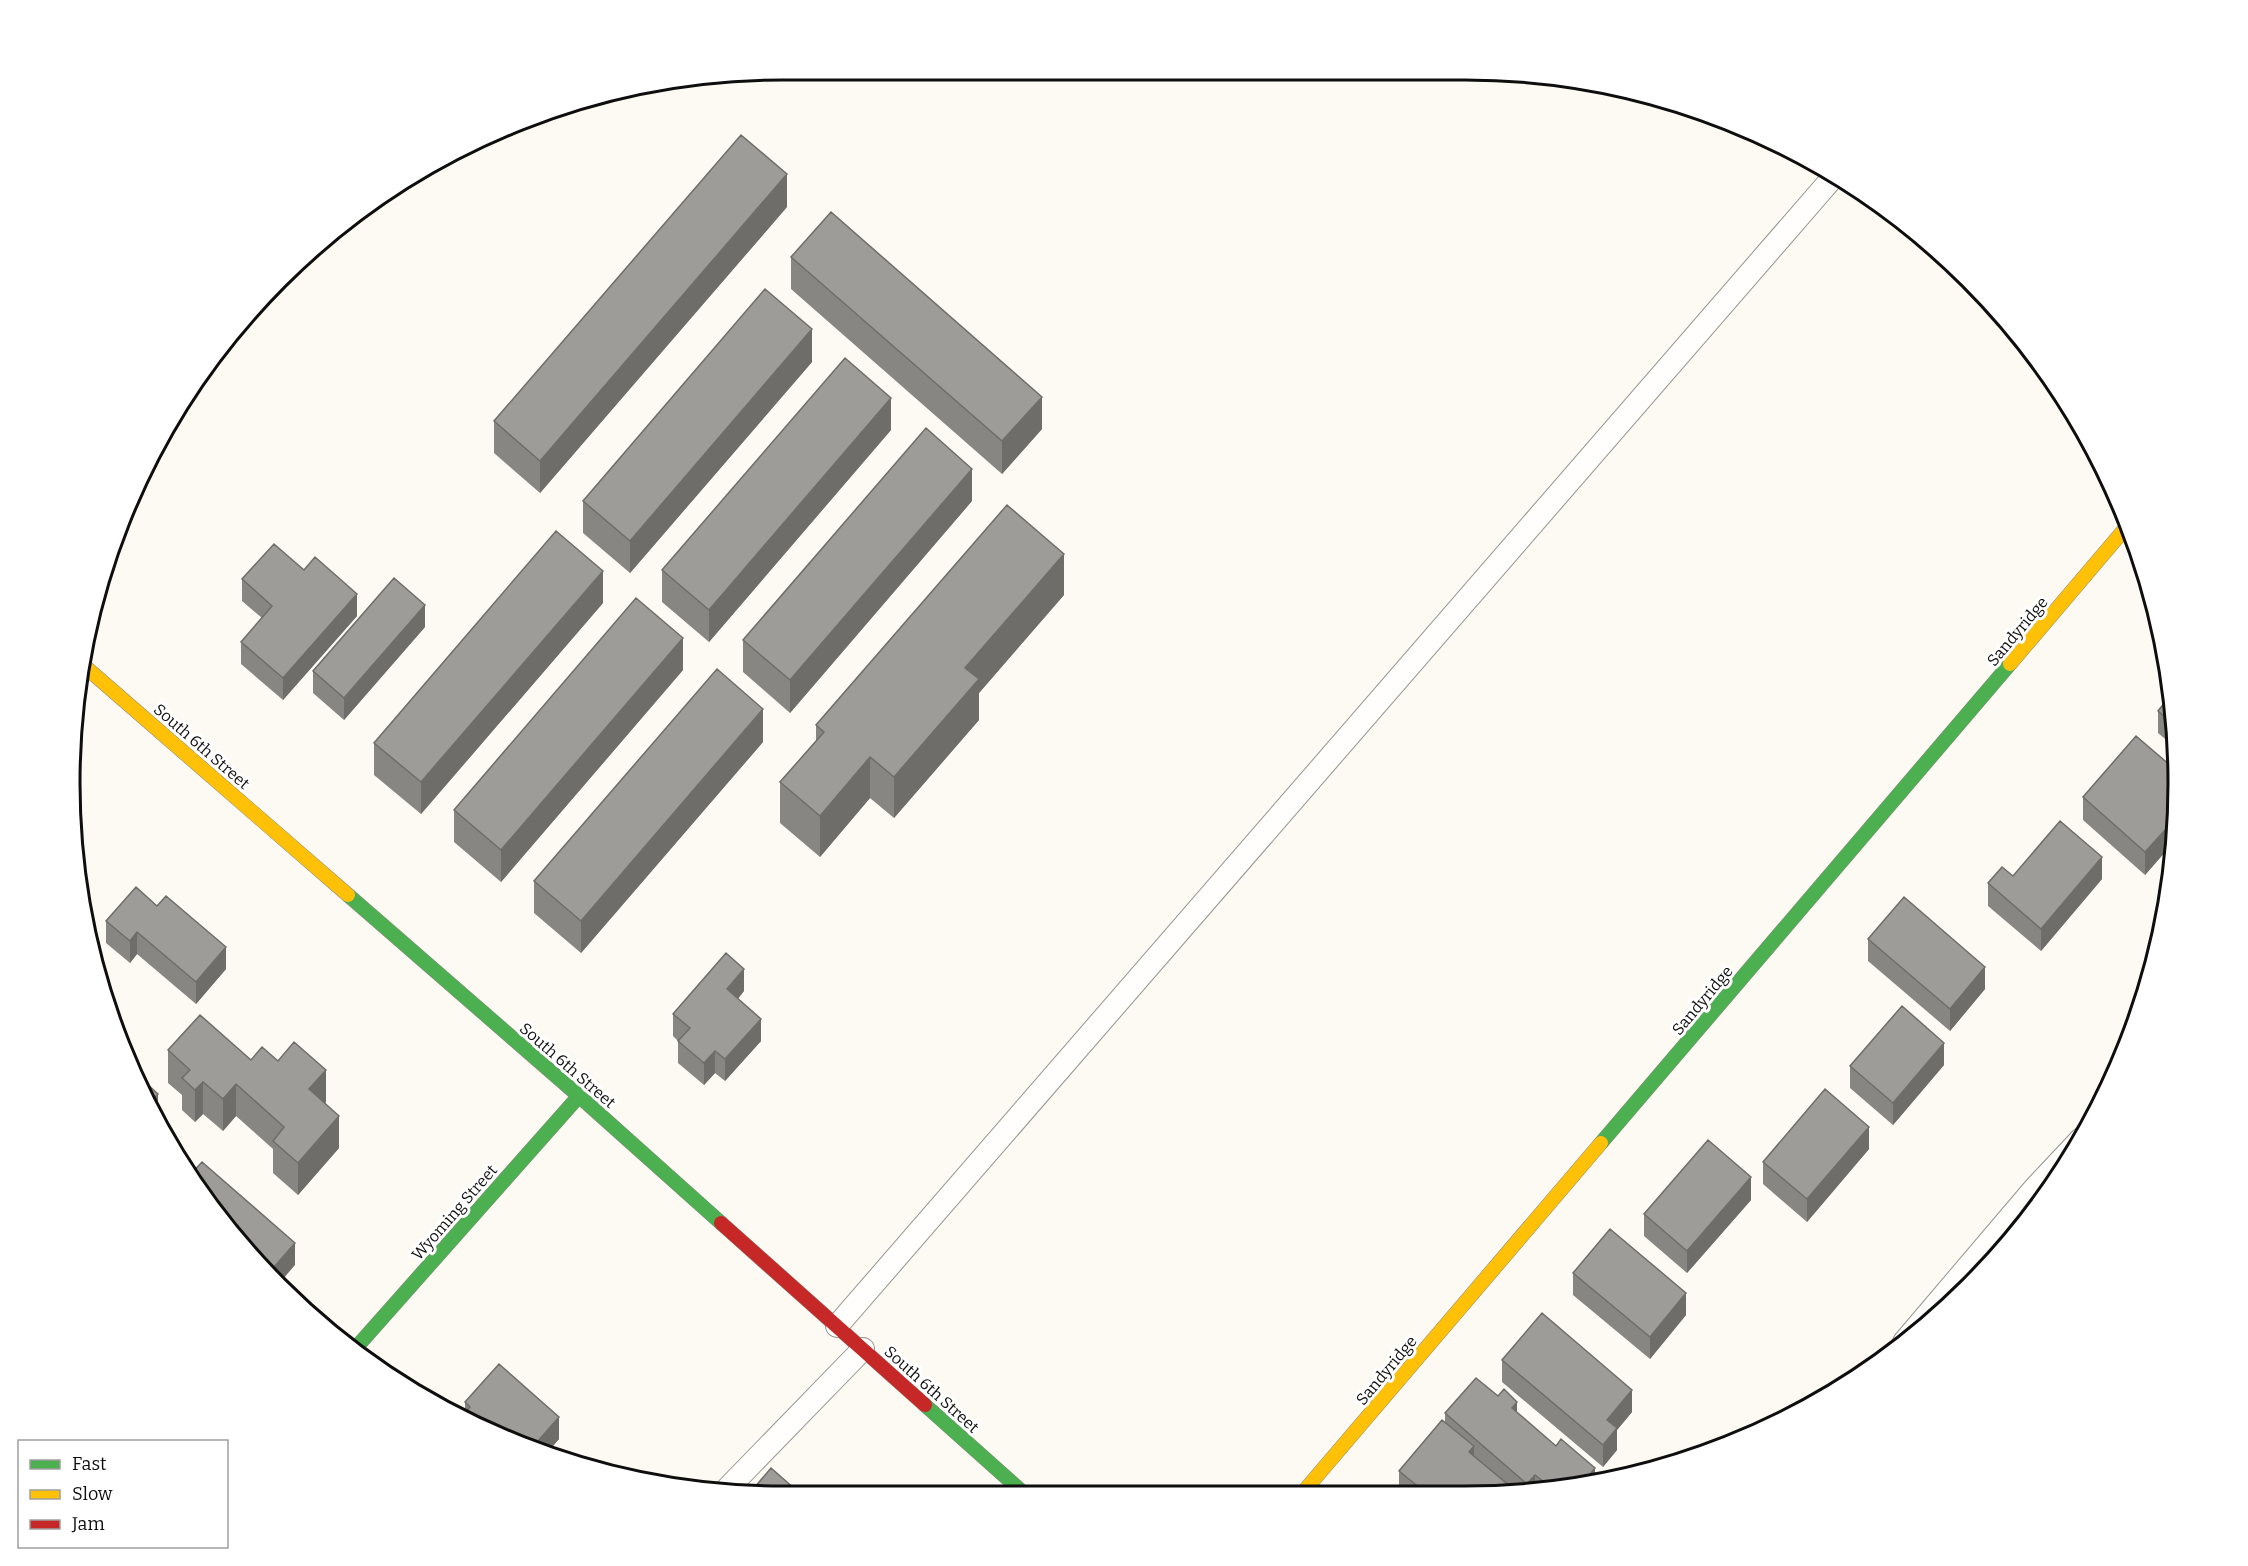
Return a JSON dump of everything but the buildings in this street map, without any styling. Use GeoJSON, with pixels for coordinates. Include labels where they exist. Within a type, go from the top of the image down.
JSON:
{"type":"FeatureCollection","features":[{"type":"Feature","properties":{"kind":"street","name":"Sandyridge"},"geometry":{"type":"LineString","coordinates":[[1308,1486],[2122,532]]}},
{"type":"Feature","properties":{"kind":"street","name":"South 6th Street"},"geometry":{"type":"LineString","coordinates":[[89,670],[579,1096],[1016,1486]]}},
{"type":"Feature","properties":{"kind":"street","name":"Wyoming Street"},"geometry":{"type":"LineString","coordinates":[[359,1344],[579,1096]]}},
{"type":"Feature","properties":{"kind":"lane"},"geometry":{"type":"LineString","coordinates":[[837,1326],[1829,182]]}},
{"type":"Feature","properties":{"kind":"lane"},"geometry":{"type":"LineString","coordinates":[[1932,1309],[2054,1168]]}},
{"type":"Feature","properties":{"kind":"lane"},"geometry":{"type":"LineString","coordinates":[[731,1484],[863,1349]]}},
{"type":"Feature","properties":{"kind":"traffic: fast"},"geometry":{"type":"LineString","coordinates":[[1601,1143],[2010,664]]}},
{"type":"Feature","properties":{"kind":"traffic: fast"},"geometry":{"type":"LineString","coordinates":[[348,895],[721,1223]]}},
{"type":"Feature","properties":{"kind":"traffic: fast"},"geometry":{"type":"LineString","coordinates":[[359,1344],[579,1096]]}},
{"type":"Feature","properties":{"kind":"traffic: fast"},"geometry":{"type":"LineString","coordinates":[[925,1405],[1016,1486]]}},
{"type":"Feature","properties":{"kind":"traffic: slow"},"geometry":{"type":"LineString","coordinates":[[2010,664],[2122,532]]}},
{"type":"Feature","properties":{"kind":"traffic: slow"},"geometry":{"type":"LineString","coordinates":[[89,670],[348,895]]}},
{"type":"Feature","properties":{"kind":"traffic: slow"},"geometry":{"type":"LineString","coordinates":[[1308,1486],[1601,1143]]}},
{"type":"Feature","properties":{"kind":"traffic: jam"},"geometry":{"type":"LineString","coordinates":[[721,1223],[925,1405]]}}]}
